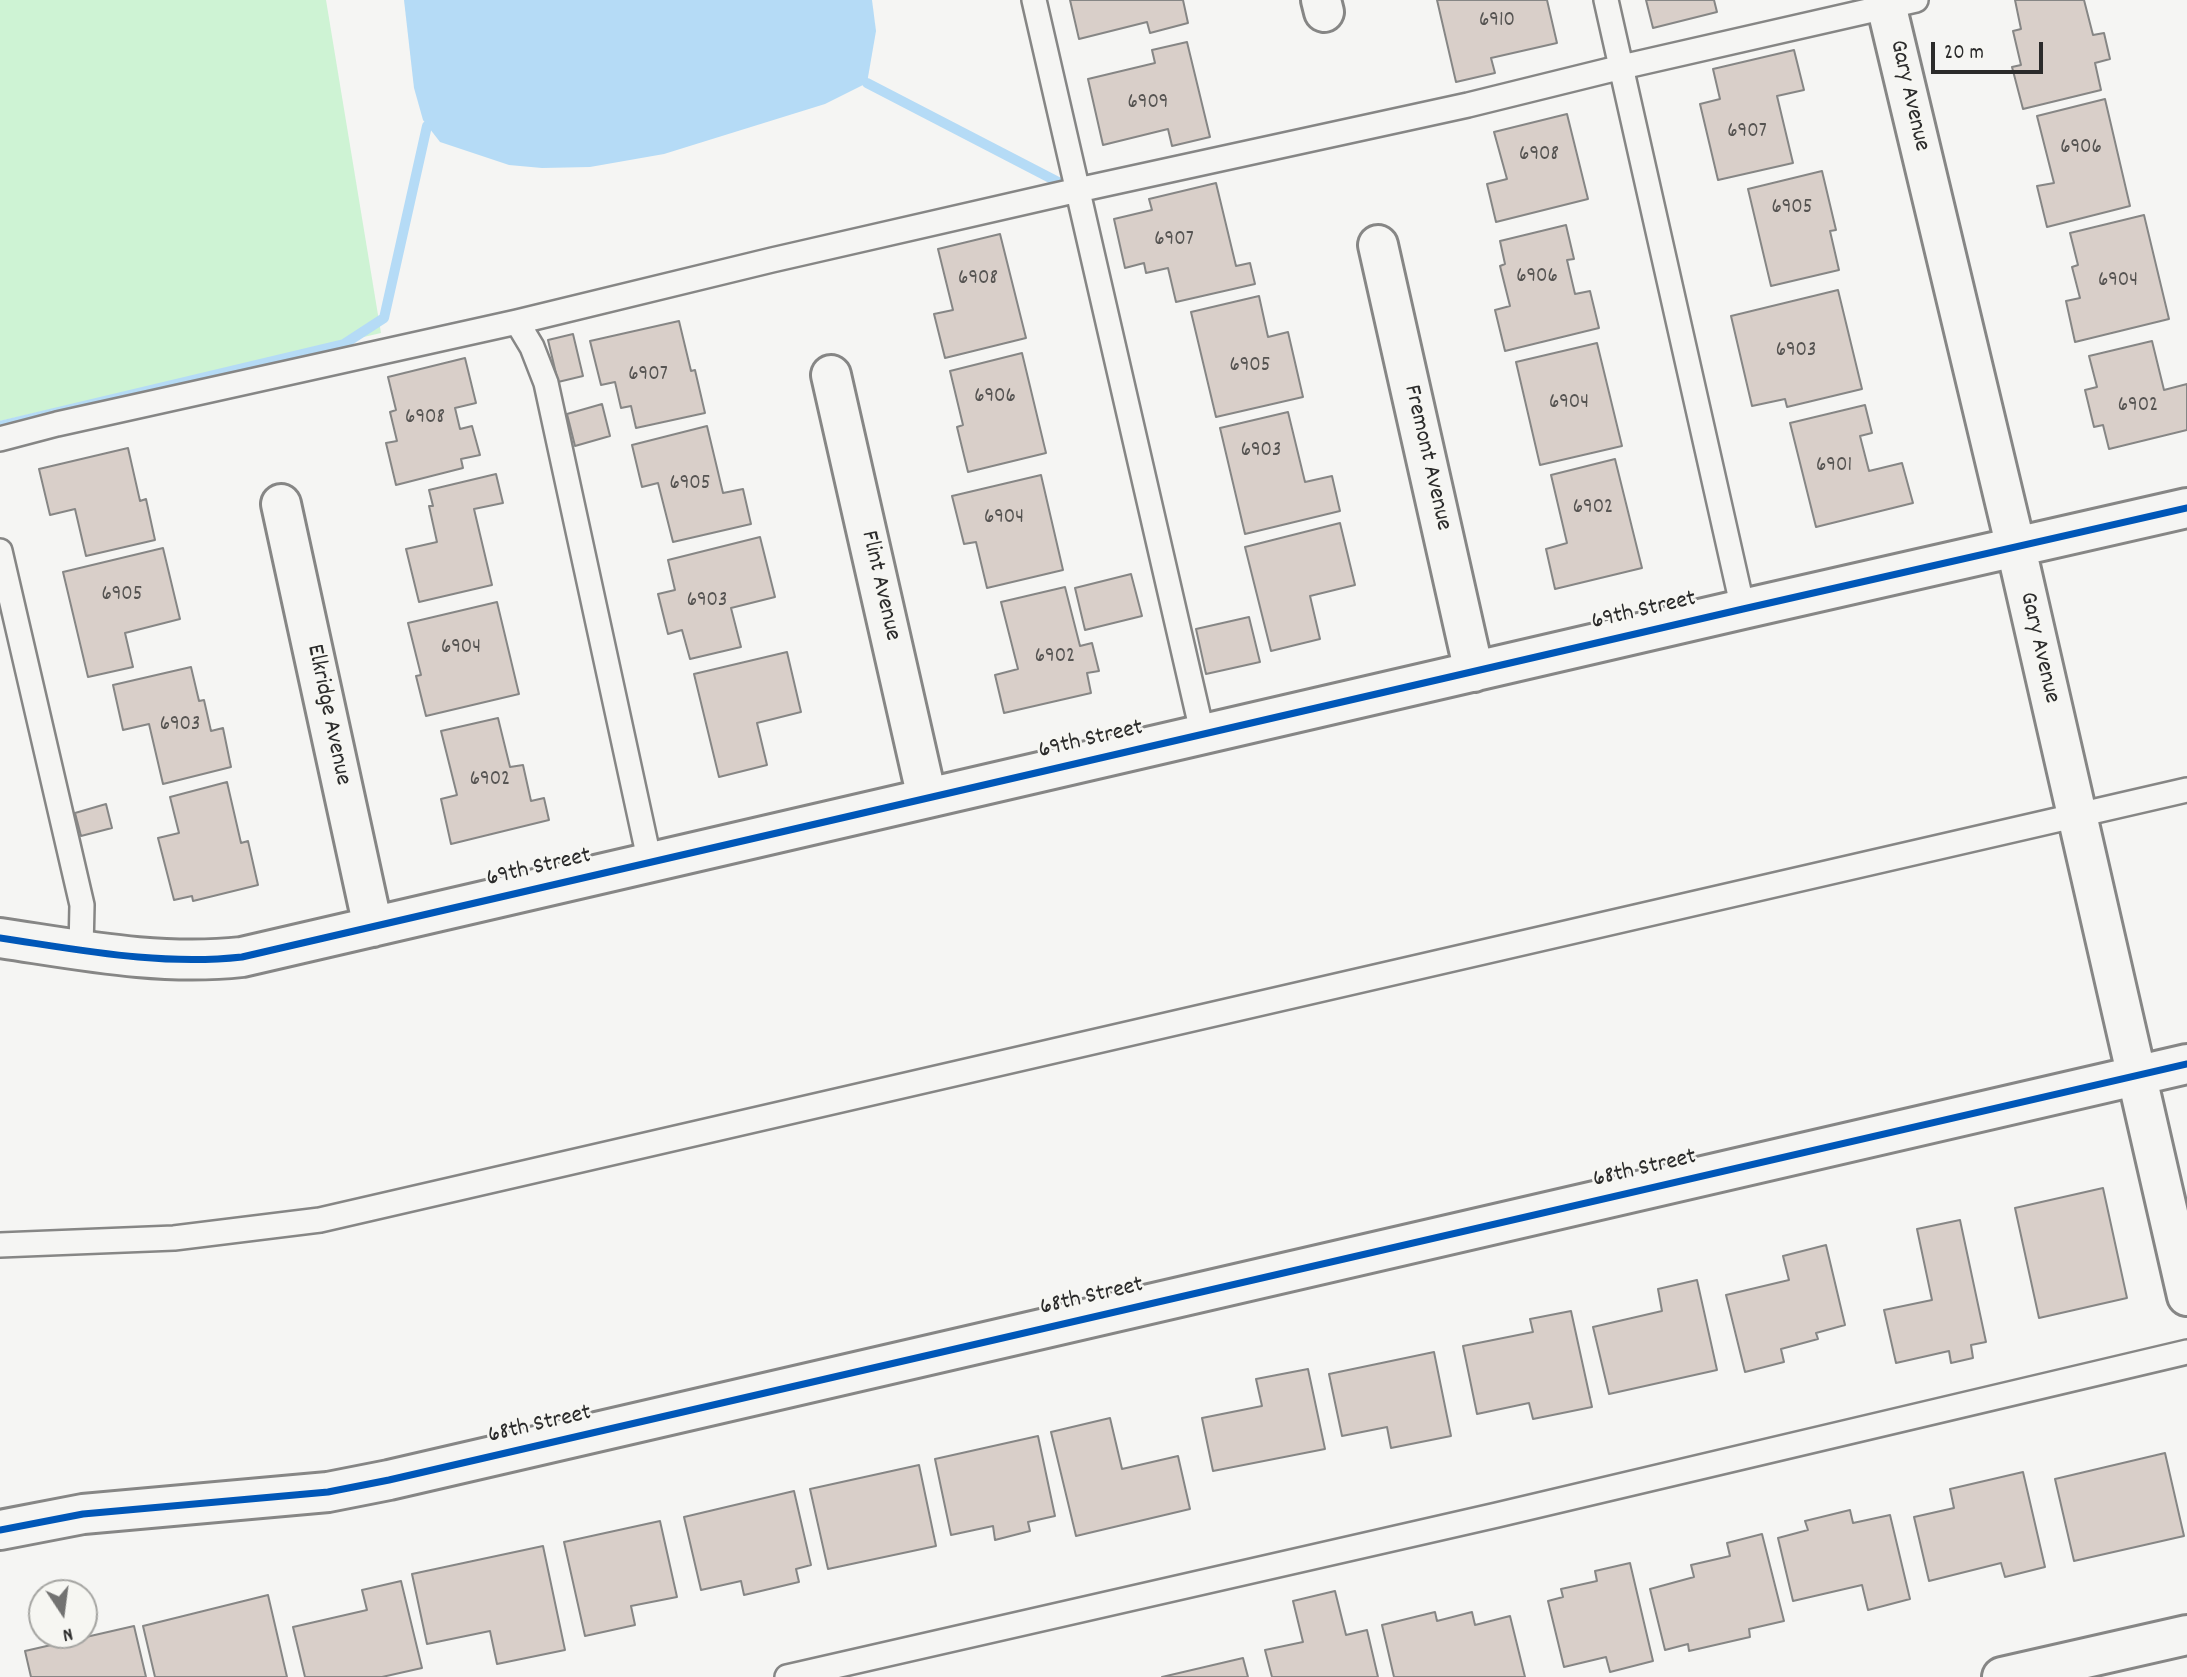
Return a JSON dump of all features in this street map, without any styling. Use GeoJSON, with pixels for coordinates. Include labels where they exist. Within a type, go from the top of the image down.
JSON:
{"type":"FeatureCollection","features":[{"type":"Feature","properties":{"kind":"street","name":"Gary Avenue"},"geometry":{"type":"LineString","coordinates":[[1896,2],[2016,548],[2187,1296]]}},
{"type":"Feature","properties":{"kind":"street","name":"Fremont Avenue"},"geometry":{"type":"LineString","coordinates":[[1378,245],[1474,672]]}},
{"type":"Feature","properties":{"kind":"street","name":"Flint Avenue"},"geometry":{"type":"LineString","coordinates":[[831,374],[927,798]]}},
{"type":"Feature","properties":{"kind":"street","name":"Elkridge Avenue"},"geometry":{"type":"LineString","coordinates":[[281,503],[373,927]]}},
{"type":"Feature","properties":{"kind":"street","name":"69th Street"},"geometry":{"type":"LineString","coordinates":[[0,938],[180,961],[242,957],[2187,508]]}},
{"type":"Feature","properties":{"kind":"street","name":"68th Street"},"geometry":{"type":"LineString","coordinates":[[0,1530],[83,1514],[328,1492],[389,1480],[2187,1064]]}},
{"type":"Feature","properties":{"kind":"street"},"geometry":{"type":"LineString","coordinates":[[2001,1677],[2187,1635]]}},
{"type":"Feature","properties":{"kind":"lane"},"geometry":{"type":"LineString","coordinates":[[1034,0],[1203,736]]}},
{"type":"Feature","properties":{"kind":"lane"},"geometry":{"type":"LineString","coordinates":[[1606,0],[1743,609]]}},
{"type":"Feature","properties":{"kind":"lane"},"geometry":{"type":"LineString","coordinates":[[0,439],[1078,190],[1468,105],[1896,2]]}},
{"type":"Feature","properties":{"kind":"lane"},"geometry":{"type":"LineString","coordinates":[[517,321],[533,347],[547,383],[650,863]]}},
{"type":"Feature","properties":{"kind":"lane"},"geometry":{"type":"LineString","coordinates":[[0,551],[82,905],[81,950]]}},
{"type":"Feature","properties":{"kind":"lane"},"geometry":{"type":"LineString","coordinates":[[0,1245],[174,1238],[320,1220],[2187,790]]}},
{"type":"Feature","properties":{"kind":"lane"},"geometry":{"type":"LineString","coordinates":[[787,1677],[1484,1518],[2187,1352]]}},
{"type":"Feature","properties":{"kind":"green space"},"geometry":{"type":"Polygon","coordinates":[[[0,0],[326,0],[381,333],[0,421],[0,0]]]}},
{"type":"Feature","properties":{"kind":"water"},"geometry":{"type":"Polygon","coordinates":[[[404,0],[872,0],[876,31],[867,83],[825,104],[664,154],[590,167],[542,168],[509,165],[440,142],[423,120],[414,88],[404,0]]]}},
{"type":"Feature","properties":{"kind":"building"},"geometry":{"type":"Polygon","coordinates":[[[1070,0],[1183,0],[1188,23],[1150,33],[1147,22],[1079,39],[1070,0]]]}},
{"type":"Feature","properties":{"kind":"building"},"geometry":{"type":"Polygon","coordinates":[[[1437,0],[1547,0],[1557,43],[1491,58],[1495,73],[1456,82],[1437,0]]]}},
{"type":"Feature","properties":{"kind":"building"},"geometry":{"type":"Polygon","coordinates":[[[1646,0],[1714,0],[1717,12],[1653,28],[1646,0]]]}},
{"type":"Feature","properties":{"kind":"building"},"geometry":{"type":"Polygon","coordinates":[[[2015,0],[2084,0],[2093,35],[2104,33],[2110,59],[2095,63],[2101,90],[2023,109],[2012,67],[2021,65],[2013,31],[2021,29],[2015,0]]]}},
{"type":"Feature","properties":{"kind":"building"},"geometry":{"type":"Polygon","coordinates":[[[1187,42],[1210,137],[1172,146],[1168,129],[1103,145],[1088,79],[1155,63],[1152,50],[1187,42]]]}},
{"type":"Feature","properties":{"kind":"building"},"geometry":{"type":"Polygon","coordinates":[[[1794,50],[1804,90],[1777,96],[1793,163],[1718,180],[1700,104],[1720,99],[1713,69],[1794,50]]]}},
{"type":"Feature","properties":{"kind":"building"},"geometry":{"type":"Polygon","coordinates":[[[2105,99],[2130,206],[2047,227],[2037,186],[2054,183],[2037,116],[2105,99]]]}},
{"type":"Feature","properties":{"kind":"building"},"geometry":{"type":"Polygon","coordinates":[[[1567,114],[1588,199],[1496,222],[1487,184],[1507,179],[1494,132],[1567,114]]]}},
{"type":"Feature","properties":{"kind":"building"},"geometry":{"type":"Polygon","coordinates":[[[1822,171],[1836,230],[1830,231],[1839,270],[1771,286],[1748,189],[1822,171]]]}},
{"type":"Feature","properties":{"kind":"building"},"geometry":{"type":"Polygon","coordinates":[[[1216,183],[1236,266],[1250,263],[1255,284],[1176,302],[1168,268],[1146,273],[1144,263],[1125,268],[1114,219],[1152,210],[1149,199],[1216,183]]]}},
{"type":"Feature","properties":{"kind":"building"},"geometry":{"type":"Polygon","coordinates":[[[2144,215],[2169,319],[2075,342],[2066,301],[2080,298],[2072,267],[2078,265],[2070,233],[2144,215]]]}},
{"type":"Feature","properties":{"kind":"building"},"geometry":{"type":"Polygon","coordinates":[[[1566,225],[1574,259],[1567,260],[1575,294],[1590,291],[1599,328],[1505,351],[1495,310],[1510,306],[1500,266],[1505,264],[1500,241],[1566,225]]]}},
{"type":"Feature","properties":{"kind":"building"},"geometry":{"type":"Polygon","coordinates":[[[1000,234],[1026,338],[945,358],[934,314],[953,310],[938,249],[1000,234]]]}},
{"type":"Feature","properties":{"kind":"building"},"geometry":{"type":"Polygon","coordinates":[[[1838,290],[1862,389],[1787,407],[1785,399],[1752,406],[1731,316],[1838,290]]]}},
{"type":"Feature","properties":{"kind":"building"},"geometry":{"type":"Polygon","coordinates":[[[1259,296],[1268,337],[1288,332],[1303,397],[1216,417],[1191,312],[1259,296]]]}},
{"type":"Feature","properties":{"kind":"building"},"geometry":{"type":"Polygon","coordinates":[[[679,321],[705,413],[636,428],[631,406],[621,408],[615,382],[601,385],[590,341],[679,321]]]}},
{"type":"Feature","properties":{"kind":"building"},"geometry":{"type":"Polygon","coordinates":[[[573,334],[583,376],[558,382],[548,340],[573,334]]]}},
{"type":"Feature","properties":{"kind":"building"},"geometry":{"type":"Polygon","coordinates":[[[2152,341],[2164,390],[2187,384],[2187,430],[2109,449],[2103,425],[2094,427],[2085,390],[2097,387],[2089,356],[2152,341]]]}},
{"type":"Feature","properties":{"kind":"building"},"geometry":{"type":"Polygon","coordinates":[[[1597,343],[1622,446],[1540,465],[1516,362],[1597,343]]]}},
{"type":"Feature","properties":{"kind":"building"},"geometry":{"type":"Polygon","coordinates":[[[1022,353],[1046,453],[968,472],[957,427],[963,425],[950,371],[1022,353]]]}},
{"type":"Feature","properties":{"kind":"building"},"geometry":{"type":"Polygon","coordinates":[[[465,358],[476,403],[455,408],[460,429],[472,426],[480,455],[461,459],[463,468],[396,485],[386,443],[397,441],[390,412],[396,410],[388,377],[465,358]]]}},
{"type":"Feature","properties":{"kind":"building"},"geometry":{"type":"Polygon","coordinates":[[[602,404],[610,436],[575,446],[567,414],[602,404]]]}},
{"type":"Feature","properties":{"kind":"building"},"geometry":{"type":"Polygon","coordinates":[[[1865,405],[1872,433],[1860,436],[1869,471],[1902,463],[1913,503],[1816,527],[1790,423],[1865,405]]]}},
{"type":"Feature","properties":{"kind":"building"},"geometry":{"type":"Polygon","coordinates":[[[1288,412],[1305,482],[1332,476],[1340,511],[1245,534],[1220,428],[1288,412]]]}},
{"type":"Feature","properties":{"kind":"building"},"geometry":{"type":"Polygon","coordinates":[[[707,426],[723,493],[743,489],[751,524],[673,542],[658,483],[642,487],[632,445],[707,426]]]}},
{"type":"Feature","properties":{"kind":"building"},"geometry":{"type":"Polygon","coordinates":[[[128,448],[140,501],[146,499],[155,540],[86,556],[75,509],[50,515],[39,469],[128,448]]]}},
{"type":"Feature","properties":{"kind":"building"},"geometry":{"type":"Polygon","coordinates":[[[1615,459],[1642,568],[1555,589],[1546,549],[1567,543],[1551,475],[1615,459]]]}},
{"type":"Feature","properties":{"kind":"building"},"geometry":{"type":"Polygon","coordinates":[[[496,474],[503,503],[474,509],[492,585],[419,602],[406,549],[437,542],[429,506],[433,506],[429,490],[496,474]]]}},
{"type":"Feature","properties":{"kind":"building"},"geometry":{"type":"Polygon","coordinates":[[[1041,475],[1063,570],[987,588],[976,542],[964,544],[952,496],[1041,475]]]}},
{"type":"Feature","properties":{"kind":"building"},"geometry":{"type":"Polygon","coordinates":[[[1340,523],[1355,585],[1310,596],[1320,639],[1271,651],[1245,547],[1340,523]]]}},
{"type":"Feature","properties":{"kind":"building"},"geometry":{"type":"Polygon","coordinates":[[[760,537],[775,597],[731,608],[741,647],[690,659],[682,630],[668,634],[658,594],[675,590],[668,560],[760,537]]]}},
{"type":"Feature","properties":{"kind":"building"},"geometry":{"type":"Polygon","coordinates":[[[163,548],[180,619],[125,633],[133,667],[88,677],[63,572],[163,548]]]}},
{"type":"Feature","properties":{"kind":"building"},"geometry":{"type":"Polygon","coordinates":[[[1131,574],[1142,616],[1085,630],[1075,588],[1131,574]]]}},
{"type":"Feature","properties":{"kind":"building"},"geometry":{"type":"Polygon","coordinates":[[[1065,587],[1080,646],[1092,643],[1099,671],[1087,673],[1091,693],[1004,713],[995,675],[1018,669],[1001,602],[1065,587]]]}},
{"type":"Feature","properties":{"kind":"building"},"geometry":{"type":"Polygon","coordinates":[[[497,602],[519,694],[426,716],[416,676],[421,675],[408,623],[497,602]]]}},
{"type":"Feature","properties":{"kind":"building"},"geometry":{"type":"Polygon","coordinates":[[[1249,617],[1260,662],[1206,674],[1196,629],[1249,617]]]}},
{"type":"Feature","properties":{"kind":"building"},"geometry":{"type":"Polygon","coordinates":[[[787,652],[801,712],[757,723],[767,765],[719,777],[694,674],[787,652]]]}},
{"type":"Feature","properties":{"kind":"building"},"geometry":{"type":"Polygon","coordinates":[[[191,667],[199,701],[204,700],[211,731],[223,728],[231,767],[163,784],[149,724],[123,730],[113,685],[191,667]]]}},
{"type":"Feature","properties":{"kind":"building"},"geometry":{"type":"Polygon","coordinates":[[[498,718],[510,767],[523,765],[531,801],[544,798],[549,820],[451,844],[441,799],[457,795],[441,731],[498,718]]]}},
{"type":"Feature","properties":{"kind":"building"},"geometry":{"type":"Polygon","coordinates":[[[227,782],[241,843],[248,841],[258,885],[193,901],[192,896],[174,900],[158,838],[179,833],[170,797],[227,782]]]}},
{"type":"Feature","properties":{"kind":"building"},"geometry":{"type":"Polygon","coordinates":[[[106,804],[112,828],[81,836],[75,813],[106,804]]]}},
{"type":"Feature","properties":{"kind":"building"},"geometry":{"type":"Polygon","coordinates":[[[2103,1188],[2127,1298],[2039,1318],[2015,1208],[2103,1188]]]}},
{"type":"Feature","properties":{"kind":"building"},"geometry":{"type":"Polygon","coordinates":[[[1960,1220],[1986,1342],[1971,1345],[1973,1358],[1951,1363],[1949,1351],[1896,1363],[1884,1310],[1932,1300],[1917,1229],[1960,1220]]]}},
{"type":"Feature","properties":{"kind":"building"},"geometry":{"type":"Polygon","coordinates":[[[1826,1245],[1845,1325],[1816,1333],[1818,1339],[1781,1349],[1784,1362],[1745,1372],[1726,1295],[1789,1280],[1783,1256],[1826,1245]]]}},
{"type":"Feature","properties":{"kind":"building"},"geometry":{"type":"Polygon","coordinates":[[[1697,1280],[1717,1370],[1609,1394],[1593,1327],[1662,1311],[1658,1289],[1697,1280]]]}},
{"type":"Feature","properties":{"kind":"building"},"geometry":{"type":"Polygon","coordinates":[[[1571,1311],[1592,1407],[1533,1419],[1529,1403],[1477,1414],[1463,1346],[1533,1332],[1530,1319],[1571,1311]]]}},
{"type":"Feature","properties":{"kind":"building"},"geometry":{"type":"Polygon","coordinates":[[[1434,1352],[1451,1436],[1391,1448],[1387,1427],[1342,1436],[1329,1374],[1434,1352]]]}},
{"type":"Feature","properties":{"kind":"building"},"geometry":{"type":"Polygon","coordinates":[[[1308,1369],[1325,1449],[1213,1471],[1202,1418],[1262,1406],[1256,1379],[1308,1369]]]}},
{"type":"Feature","properties":{"kind":"building"},"geometry":{"type":"Polygon","coordinates":[[[1110,1418],[1122,1469],[1178,1456],[1190,1509],[1076,1536],[1051,1432],[1110,1418]]]}},
{"type":"Feature","properties":{"kind":"building"},"geometry":{"type":"Polygon","coordinates":[[[1038,1436],[1055,1516],[1028,1522],[1030,1531],[995,1540],[993,1526],[951,1535],[935,1459],[1038,1436]]]}},
{"type":"Feature","properties":{"kind":"building"},"geometry":{"type":"Polygon","coordinates":[[[2165,1453],[2184,1536],[2074,1561],[2055,1479],[2165,1453]]]}},
{"type":"Feature","properties":{"kind":"building"},"geometry":{"type":"Polygon","coordinates":[[[919,1465],[936,1546],[828,1569],[810,1489],[919,1465]]]}},
{"type":"Feature","properties":{"kind":"building"},"geometry":{"type":"Polygon","coordinates":[[[2023,1472],[2045,1567],[2005,1577],[2001,1563],[1929,1581],[1914,1517],[1954,1508],[1950,1489],[2023,1472]]]}},
{"type":"Feature","properties":{"kind":"building"},"geometry":{"type":"Polygon","coordinates":[[[794,1491],[811,1565],[796,1569],[799,1582],[744,1595],[741,1581],[701,1590],[684,1517],[794,1491]]]}},
{"type":"Feature","properties":{"kind":"building"},"geometry":{"type":"Polygon","coordinates":[[[1850,1510],[1853,1523],[1890,1515],[1910,1599],[1868,1610],[1862,1585],[1793,1601],[1778,1538],[1808,1530],[1805,1521],[1850,1510]]]}},
{"type":"Feature","properties":{"kind":"building"},"geometry":{"type":"Polygon","coordinates":[[[660,1521],[677,1597],[631,1606],[635,1625],[585,1636],[564,1542],[660,1521]]]}},
{"type":"Feature","properties":{"kind":"building"},"geometry":{"type":"Polygon","coordinates":[[[1762,1534],[1784,1621],[1749,1629],[1750,1637],[1689,1651],[1688,1644],[1665,1650],[1650,1589],[1694,1577],[1691,1565],[1730,1556],[1727,1543],[1762,1534]]]}},
{"type":"Feature","properties":{"kind":"building"},"geometry":{"type":"Polygon","coordinates":[[[543,1546],[565,1650],[497,1664],[490,1631],[427,1644],[412,1574],[543,1546]]]}},
{"type":"Feature","properties":{"kind":"building"},"geometry":{"type":"Polygon","coordinates":[[[1630,1563],[1653,1661],[1610,1672],[1606,1657],[1564,1667],[1548,1601],[1563,1597],[1561,1589],[1597,1581],[1595,1571],[1630,1563]]]}},
{"type":"Feature","properties":{"kind":"building"},"geometry":{"type":"Polygon","coordinates":[[[401,1581],[422,1668],[382,1677],[305,1677],[293,1627],[367,1610],[362,1590],[401,1581]]]}},
{"type":"Feature","properties":{"kind":"building"},"geometry":{"type":"Polygon","coordinates":[[[1335,1591],[1346,1635],[1367,1630],[1378,1677],[1272,1677],[1265,1650],[1303,1642],[1293,1601],[1335,1591]]]}},
{"type":"Feature","properties":{"kind":"building"},"geometry":{"type":"Polygon","coordinates":[[[268,1595],[287,1677],[155,1677],[143,1626],[268,1595]]]}},
{"type":"Feature","properties":{"kind":"building"},"geometry":{"type":"Polygon","coordinates":[[[1435,1612],[1437,1621],[1472,1612],[1475,1625],[1510,1616],[1525,1677],[1394,1677],[1382,1625],[1435,1612]]]}},
{"type":"Feature","properties":{"kind":"building"},"geometry":{"type":"Polygon","coordinates":[[[134,1626],[146,1677],[31,1677],[25,1651],[98,1649],[98,1634],[134,1626]]]}},
{"type":"Feature","properties":{"kind":"building"},"geometry":{"type":"Polygon","coordinates":[[[1243,1658],[1248,1677],[1162,1677],[1243,1658]]]}},
{"type":"Feature","properties":{"kind":"waterway"},"geometry":{"type":"LineString","coordinates":[[867,83],[1060,183]]}},
{"type":"Feature","properties":{"kind":"waterway"},"geometry":{"type":"LineString","coordinates":[[0,426],[344,344],[384,318],[427,126]]}},
{"type":"Feature","properties":{"kind":"cycle path"},"geometry":{"type":"LineString","coordinates":[[0,938],[151,958],[181,960],[242,957],[2187,508]]}},
{"type":"Feature","properties":{"kind":"cycle path"},"geometry":{"type":"LineString","coordinates":[[0,1530],[83,1514],[328,1492],[389,1480],[2187,1064]]}}]}
